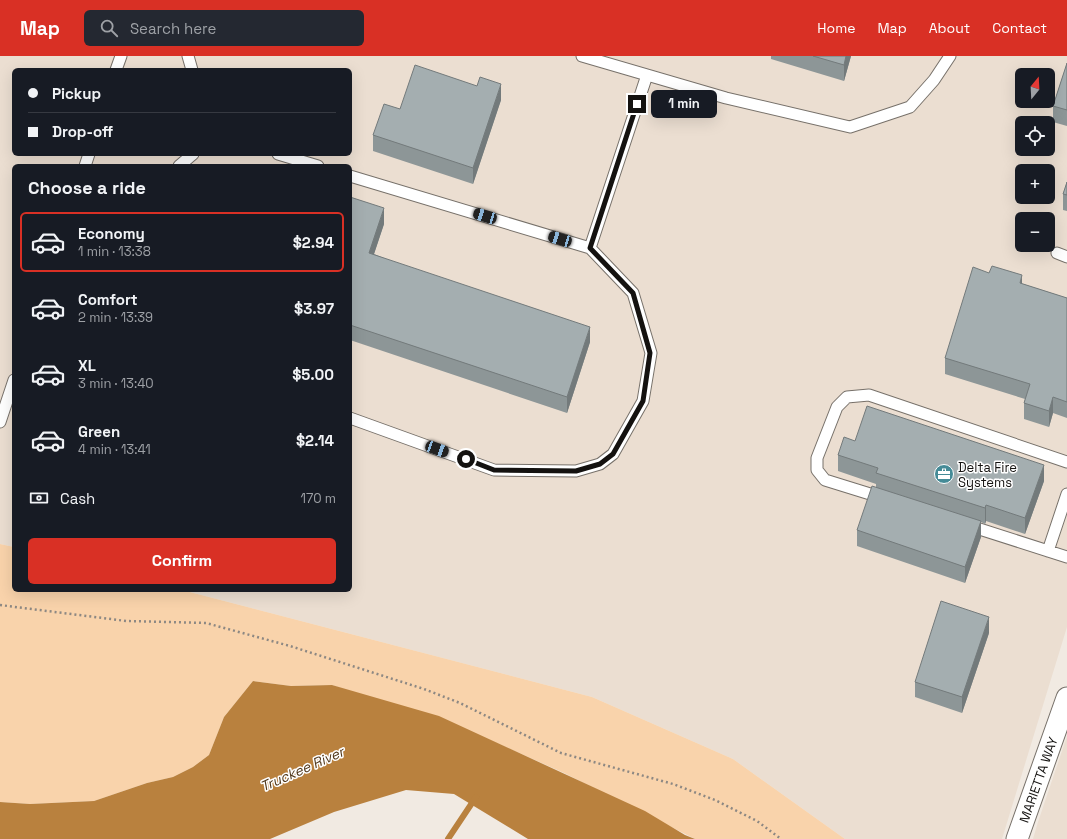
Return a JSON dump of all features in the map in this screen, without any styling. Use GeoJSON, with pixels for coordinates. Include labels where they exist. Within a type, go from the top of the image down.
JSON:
{"type":"FeatureCollection","features":[{"type":"Feature","properties":{"kind":"street","name":"MARIETTA WAY"},"geometry":{"type":"LineString","coordinates":[[1017,839],[1067,698]]}},
{"type":"Feature","properties":{"kind":"lane"},"geometry":{"type":"LineString","coordinates":[[117,68],[121,56]]}},
{"type":"Feature","properties":{"kind":"lane"},"geometry":{"type":"LineString","coordinates":[[188,56],[191,68]]}},
{"type":"Feature","properties":{"kind":"lane"},"geometry":{"type":"LineString","coordinates":[[582,56],[726,98],[850,127],[910,107],[934,80],[950,56]]}},
{"type":"Feature","properties":{"kind":"lane"},"geometry":{"type":"LineString","coordinates":[[590,248],[647,75]]}},
{"type":"Feature","properties":{"kind":"lane"},"geometry":{"type":"LineString","coordinates":[[181,164],[191,156]]}},
{"type":"Feature","properties":{"kind":"lane"},"geometry":{"type":"LineString","coordinates":[[285,156],[311,164]]}},
{"type":"Feature","properties":{"kind":"lane"},"geometry":{"type":"LineString","coordinates":[[352,177],[590,248],[633,293],[650,353],[643,401],[613,454],[600,464],[576,471],[494,470],[352,419]]}},
{"type":"Feature","properties":{"kind":"lane"},"geometry":{"type":"LineString","coordinates":[[0,422],[12,386]]}},
{"type":"Feature","properties":{"kind":"lane"},"geometry":{"type":"LineString","coordinates":[[892,501],[825,480],[817,470],[817,458],[837,407],[847,397],[869,395],[1067,462]]}},
{"type":"Feature","properties":{"kind":"lane"},"geometry":{"type":"LineString","coordinates":[[1048,551],[1067,494]]}},
{"type":"Feature","properties":{"kind":"lane"},"geometry":{"type":"LineString","coordinates":[[959,522],[1067,557]]}},
{"type":"Feature","properties":{"kind":"path"},"geometry":{"type":"LineString","coordinates":[[0,605],[126,621],[206,623],[290,646],[424,689],[460,703],[561,753],[673,784],[715,800],[757,821],[781,839]]}},
{"type":"Feature","properties":{"kind":"shaded area"},"geometry":{"type":"Polygon","coordinates":[[[0,56],[1067,56],[1067,627],[1002,839],[845,839],[733,759],[592,697],[190,592],[352,592],[352,164],[12,164],[12,547],[0,544],[0,56]]]}},
{"type":"Feature","properties":{"kind":"shaded area"},"geometry":{"type":"Polygon","coordinates":[[[0,544],[12,547],[12,592],[190,592],[592,697],[733,759],[845,839],[695,839],[564,773],[499,744],[332,685],[291,686],[253,681],[224,717],[209,755],[193,767],[173,777],[147,783],[94,801],[30,804],[0,802],[0,544]]]}},
{"type":"Feature","properties":{"kind":"shaded area"},"geometry":{"type":"Polygon","coordinates":[[[1067,736],[1067,839],[1033,839],[1038,822],[1067,736]]]}},
{"type":"Feature","properties":{"kind":"water","name":"Truckee River"},"geometry":{"type":"Polygon","coordinates":[[[253,681],[291,686],[332,685],[439,716],[645,811],[685,835],[695,839],[528,839],[454,794],[406,790],[334,812],[270,839],[0,839],[0,802],[30,804],[94,801],[147,783],[173,777],[193,767],[209,755],[224,717],[253,681]]]}},
{"type":"Feature","properties":{"kind":"building"},"geometry":{"type":"Polygon","coordinates":[[[813,56],[846,56],[844,65],[813,56]]]}},
{"type":"Feature","properties":{"kind":"building"},"geometry":{"type":"Polygon","coordinates":[[[1067,63],[1067,110],[1055,107],[1055,100],[1067,63]]]}},
{"type":"Feature","properties":{"kind":"building"},"geometry":{"type":"Polygon","coordinates":[[[415,65],[477,86],[480,77],[501,84],[473,168],[373,135],[384,104],[400,109],[415,65]]]}},
{"type":"Feature","properties":{"kind":"building"},"geometry":{"type":"Polygon","coordinates":[[[1067,182],[1067,195],[1063,194],[1067,182]]]}},
{"type":"Feature","properties":{"kind":"building"},"geometry":{"type":"Polygon","coordinates":[[[352,198],[384,208],[369,253],[590,327],[567,397],[352,326],[352,198]]]}},
{"type":"Feature","properties":{"kind":"building"},"geometry":{"type":"Polygon","coordinates":[[[992,266],[1022,275],[1020,283],[1067,298],[1067,402],[1053,397],[1049,411],[1024,403],[1030,384],[945,358],[973,267],[989,273],[992,266]]]}},
{"type":"Feature","properties":{"kind":"building"},"geometry":{"type":"Polygon","coordinates":[[[867,406],[1044,465],[1025,518],[986,505],[985,508],[876,473],[878,468],[838,455],[844,437],[855,441],[867,406]]]}},
{"type":"Feature","properties":{"kind":"building"},"geometry":{"type":"Polygon","coordinates":[[[872,486],[981,521],[965,567],[857,530],[872,486]]]}},
{"type":"Feature","properties":{"kind":"building"},"geometry":{"type":"Polygon","coordinates":[[[941,601],[989,617],[962,697],[915,682],[941,601]]]}},
{"type":"Feature","properties":{"kind":"waterway"},"geometry":{"type":"LineString","coordinates":[[448,839],[476,797]]}},
{"type":"Feature","properties":{"kind":"place","name":"Delta Fire Systems"},"geometry":{"type":"Point","coordinates":[944,474]}},
{"type":"Feature","properties":{"kind":"route"},"geometry":{"type":"LineString","coordinates":[[466,459],[494,470],[576,471],[600,464],[613,454],[643,401],[650,353],[633,293],[590,248],[637,104]]}}]}
